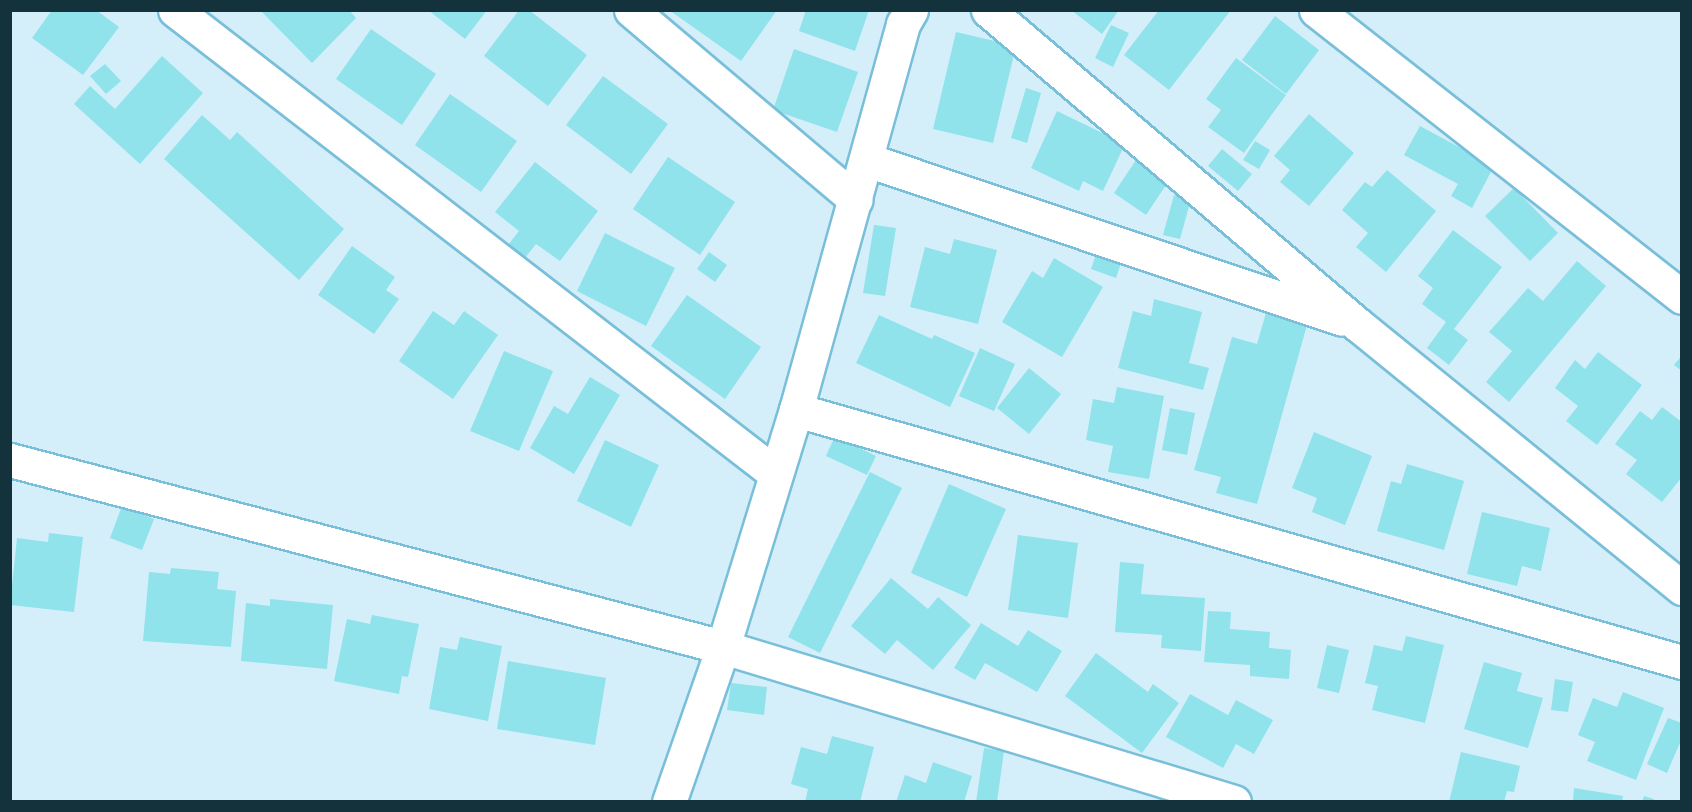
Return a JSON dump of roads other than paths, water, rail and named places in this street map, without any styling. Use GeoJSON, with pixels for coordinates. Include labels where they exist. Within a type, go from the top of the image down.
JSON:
{"type":"FeatureCollection","features":[{"type":"Feature","properties":{"kind":"street"},"geometry":{"type":"LineString","coordinates":[[175,10],[776,474]]}},
{"type":"Feature","properties":{"kind":"street"},"geometry":{"type":"LineString","coordinates":[[631,10],[856,200]]}},
{"type":"Feature","properties":{"kind":"street"},"geometry":{"type":"LineString","coordinates":[[669,801],[723,647],[796,410],[903,24],[911,10]]}},
{"type":"Feature","properties":{"kind":"street"},"geometry":{"type":"LineString","coordinates":[[988,10],[1356,324],[1682,588]]}},
{"type":"Feature","properties":{"kind":"street"},"geometry":{"type":"LineString","coordinates":[[1316,10],[1682,297]]}},
{"type":"Feature","properties":{"kind":"street"},"geometry":{"type":"LineString","coordinates":[[867,160],[1356,324]]}},
{"type":"Feature","properties":{"kind":"street"},"geometry":{"type":"LineString","coordinates":[[796,410],[1682,662]]}},
{"type":"Feature","properties":{"kind":"street"},"geometry":{"type":"LineString","coordinates":[[10,460],[723,647],[1234,801]]}}]}
